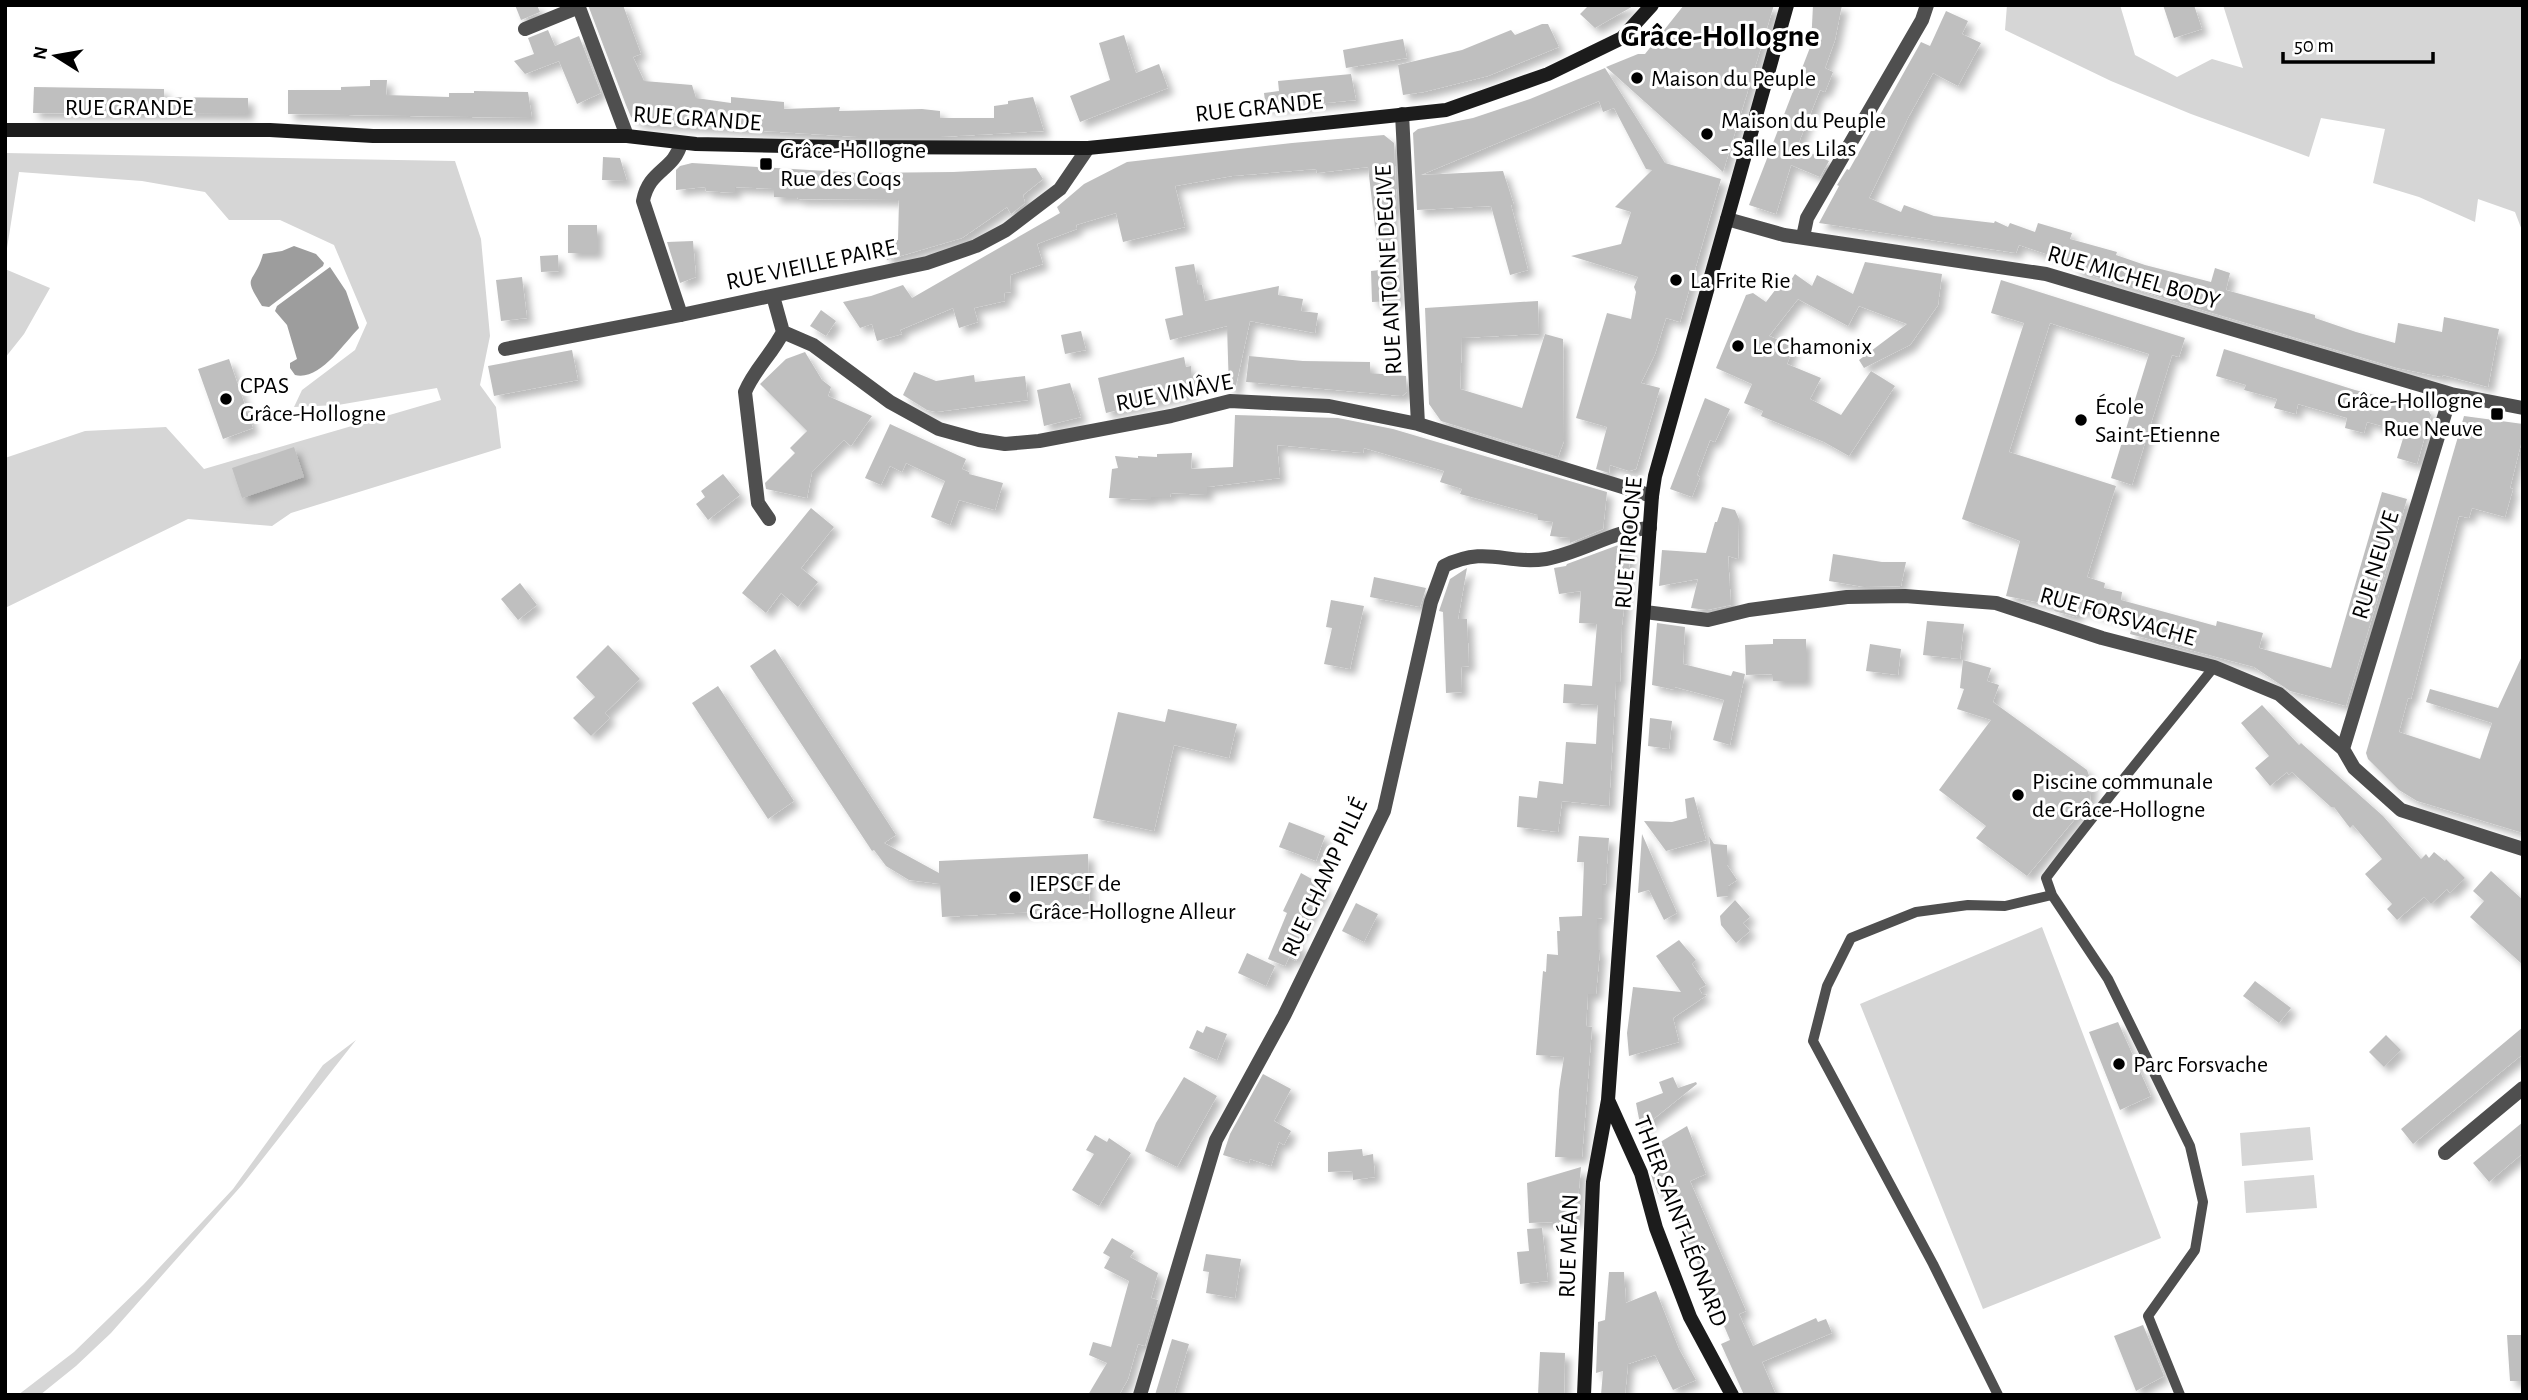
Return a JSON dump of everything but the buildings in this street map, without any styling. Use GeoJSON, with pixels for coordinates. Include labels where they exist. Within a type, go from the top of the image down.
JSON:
{"type":"FeatureCollection","features":[{"type":"Feature","properties":{"kind":"street","name":"RUE GRANDE"},"geometry":{"type":"LineString","coordinates":[[8,130],[270,130],[373,136],[627,136],[681,143],[839,147],[1088,148],[1446,110],[1548,74],[1622,38],[1652,5]]}},
{"type":"Feature","properties":{"kind":"street","name":"RUE TIROGNE"},"geometry":{"type":"LineString","coordinates":[[1608,1100],[1652,496],[1787,5]]}},
{"type":"Feature","properties":{"kind":"street"},"geometry":{"type":"LineString","coordinates":[[1803,237],[1807,218],[1915,32],[1927,5]]}},
{"type":"Feature","properties":{"kind":"street"},"geometry":{"type":"LineString","coordinates":[[526,29],[578,6],[627,136]]}},
{"type":"Feature","properties":{"kind":"street","name":"RUE ANTOINE DEGIVE"},"geometry":{"type":"LineString","coordinates":[[1402,114],[1418,424]]}},
{"type":"Feature","properties":{"kind":"street"},"geometry":{"type":"LineString","coordinates":[[681,143],[677,158],[655,175],[646,188],[643,201],[681,315]]}},
{"type":"Feature","properties":{"kind":"street","name":"RUE VIEILLE PAIRE"},"geometry":{"type":"LineString","coordinates":[[505,349],[927,263],[976,246],[1006,230],[1060,189],[1088,148]]}},
{"type":"Feature","properties":{"kind":"street","name":"RUE MICHEL BODY"},"geometry":{"type":"LineString","coordinates":[[1727,219],[1803,237],[2046,274],[2451,394],[2523,408]]}},
{"type":"Feature","properties":{"kind":"street"},"geometry":{"type":"LineString","coordinates":[[769,519],[758,503],[745,392],[750,379],[774,351],[783,332],[773,296]]}},
{"type":"Feature","properties":{"kind":"street","name":"RUE VINÂVE"},"geometry":{"type":"LineString","coordinates":[[783,332],[813,345],[890,402],[939,429],[979,440],[1005,444],[1060,438],[1171,416],[1230,401],[1329,406],[1418,424],[1652,496]]}},
{"type":"Feature","properties":{"kind":"street","name":"RUE NEUVE"},"geometry":{"type":"LineString","coordinates":[[2343,749],[2451,394]]}},
{"type":"Feature","properties":{"kind":"street","name":"RUE CHAMP PILLÉ"},"geometry":{"type":"LineString","coordinates":[[1140,1395],[1216,1140],[1284,1016],[1384,811],[1431,602],[1444,566],[1461,558],[1484,555],[1543,559],[1576,552],[1633,529],[1650,528]]}},
{"type":"Feature","properties":{"kind":"street","name":"RUE FORSVACHE"},"geometry":{"type":"LineString","coordinates":[[1645,612],[1708,620],[1749,610],[1847,597],[1905,596],[1996,603],[2102,638],[2214,667],[2279,694],[2343,749],[2354,768],[2400,810],[2523,849]]}},
{"type":"Feature","properties":{"kind":"street"},"geometry":{"type":"LineString","coordinates":[[2445,1153],[2523,1088]]}},
{"type":"Feature","properties":{"kind":"street","name":"RUE MÉAN"},"geometry":{"type":"LineString","coordinates":[[1584,1395],[1593,1182],[1608,1100]]}},
{"type":"Feature","properties":{"kind":"street","name":"THIER SAINT-LÉONARD"},"geometry":{"type":"LineString","coordinates":[[1608,1100],[1641,1173],[1656,1228],[1690,1317],[1732,1395]]}},
{"type":"Feature","properties":{"kind":"lane"},"geometry":{"type":"LineString","coordinates":[[2180,1395],[2148,1315],[2195,1250],[2203,1202],[2190,1146],[2108,979],[2052,895],[2046,878],[2096,811],[2134,769],[2214,667]]}},
{"type":"Feature","properties":{"kind":"lane"},"geometry":{"type":"LineString","coordinates":[[1998,1395],[1933,1264],[1813,1041],[1827,986],[1852,937],[1916,912],[1968,905],[2005,906],[2052,895]]}},
{"type":"Feature","properties":{"kind":"shaded area"},"geometry":{"type":"Polygon","coordinates":[[[2007,5],[2120,5],[2135,55],[2177,77],[2212,59],[2243,68],[2223,5],[2523,5],[2523,233],[2515,212],[2478,199],[2475,222],[2419,197],[2373,183],[2385,129],[2321,118],[2309,157],[2191,114],[2111,81],[2005,30],[2007,5]]]}},
{"type":"Feature","properties":{"kind":"shaded area"},"geometry":{"type":"Polygon","coordinates":[[[5,153],[455,161],[481,239],[490,336],[480,385],[496,407],[501,448],[291,513],[272,526],[188,519],[5,608],[5,458],[85,431],[166,427],[204,469],[441,400],[437,388],[338,405],[294,407],[302,390],[355,350],[367,323],[334,245],[280,220],[229,220],[205,192],[142,181],[19,172],[5,261],[5,153]]]}},
{"type":"Feature","properties":{"kind":"shaded area"},"geometry":{"type":"Polygon","coordinates":[[[294,246],[316,254],[324,263],[323,266],[269,307],[262,306],[252,288],[251,280],[263,254],[294,246]]]}},
{"type":"Feature","properties":{"kind":"shaded area"},"geometry":{"type":"Polygon","coordinates":[[[330,267],[346,291],[359,328],[322,367],[304,375],[295,375],[290,363],[297,359],[287,325],[275,311],[277,306],[330,267]]]}},
{"type":"Feature","properties":{"kind":"shaded area"},"geometry":{"type":"Polygon","coordinates":[[[5,269],[50,288],[24,334],[5,358],[5,269]]]}},
{"type":"Feature","properties":{"kind":"shaded area"},"geometry":{"type":"Polygon","coordinates":[[[2042,927],[2161,1238],[1983,1309],[1860,1004],[2042,927]]]}},
{"type":"Feature","properties":{"kind":"shaded area"},"geometry":{"type":"Polygon","coordinates":[[[356,1040],[242,1185],[111,1333],[40,1395],[18,1395],[74,1352],[144,1284],[233,1189],[323,1065],[356,1040]]]}},
{"type":"Feature","properties":{"kind":"shaded area"},"geometry":{"type":"Polygon","coordinates":[[[2310,1127],[2313,1160],[2242,1166],[2240,1133],[2310,1127]]]}},
{"type":"Feature","properties":{"kind":"shaded area"},"geometry":{"type":"Polygon","coordinates":[[[2314,1175],[2317,1208],[2246,1213],[2244,1181],[2314,1175]]]}},
{"type":"Feature","properties":{"kind":"place","name":"Maison du Peuple"},"geometry":{"type":"Point","coordinates":[1637,78]}},
{"type":"Feature","properties":{"kind":"place","name":"Maison du Peuple - Salle Les Lilas"},"geometry":{"type":"Point","coordinates":[1707,134]}},
{"type":"Feature","properties":{"kind":"place","name":"Grâce-Hollogne Rue des Coqs"},"geometry":{"type":"Point","coordinates":[766,164]}},
{"type":"Feature","properties":{"kind":"place","name":"La Frite Rie"},"geometry":{"type":"Point","coordinates":[1676,280]}},
{"type":"Feature","properties":{"kind":"place","name":"Le Chamonix"},"geometry":{"type":"Point","coordinates":[1738,346]}},
{"type":"Feature","properties":{"kind":"place","name":"CPAS Grâce-Hollogne"},"geometry":{"type":"Point","coordinates":[226,399]}},
{"type":"Feature","properties":{"kind":"place","name":"Grâce-Hollogne Rue Neuve"},"geometry":{"type":"Point","coordinates":[2497,414]}},
{"type":"Feature","properties":{"kind":"place","name":"École Saint-Etienne"},"geometry":{"type":"Point","coordinates":[2081,420]}},
{"type":"Feature","properties":{"kind":"place","name":"Piscine communale de Grâce-Hollogne"},"geometry":{"type":"Point","coordinates":[2018,795]}},
{"type":"Feature","properties":{"kind":"place","name":"IEPSCF de Grâce-Hollogne Alleur"},"geometry":{"type":"Point","coordinates":[1015,897]}},
{"type":"Feature","properties":{"kind":"place","name":"Parc Forsvache"},"geometry":{"type":"Point","coordinates":[2119,1064]}},
{"type":"Feature","properties":{"kind":"district","name":"Grâce-Hollogne"},"geometry":{"type":"Point","coordinates":[1720,35]}}]}
